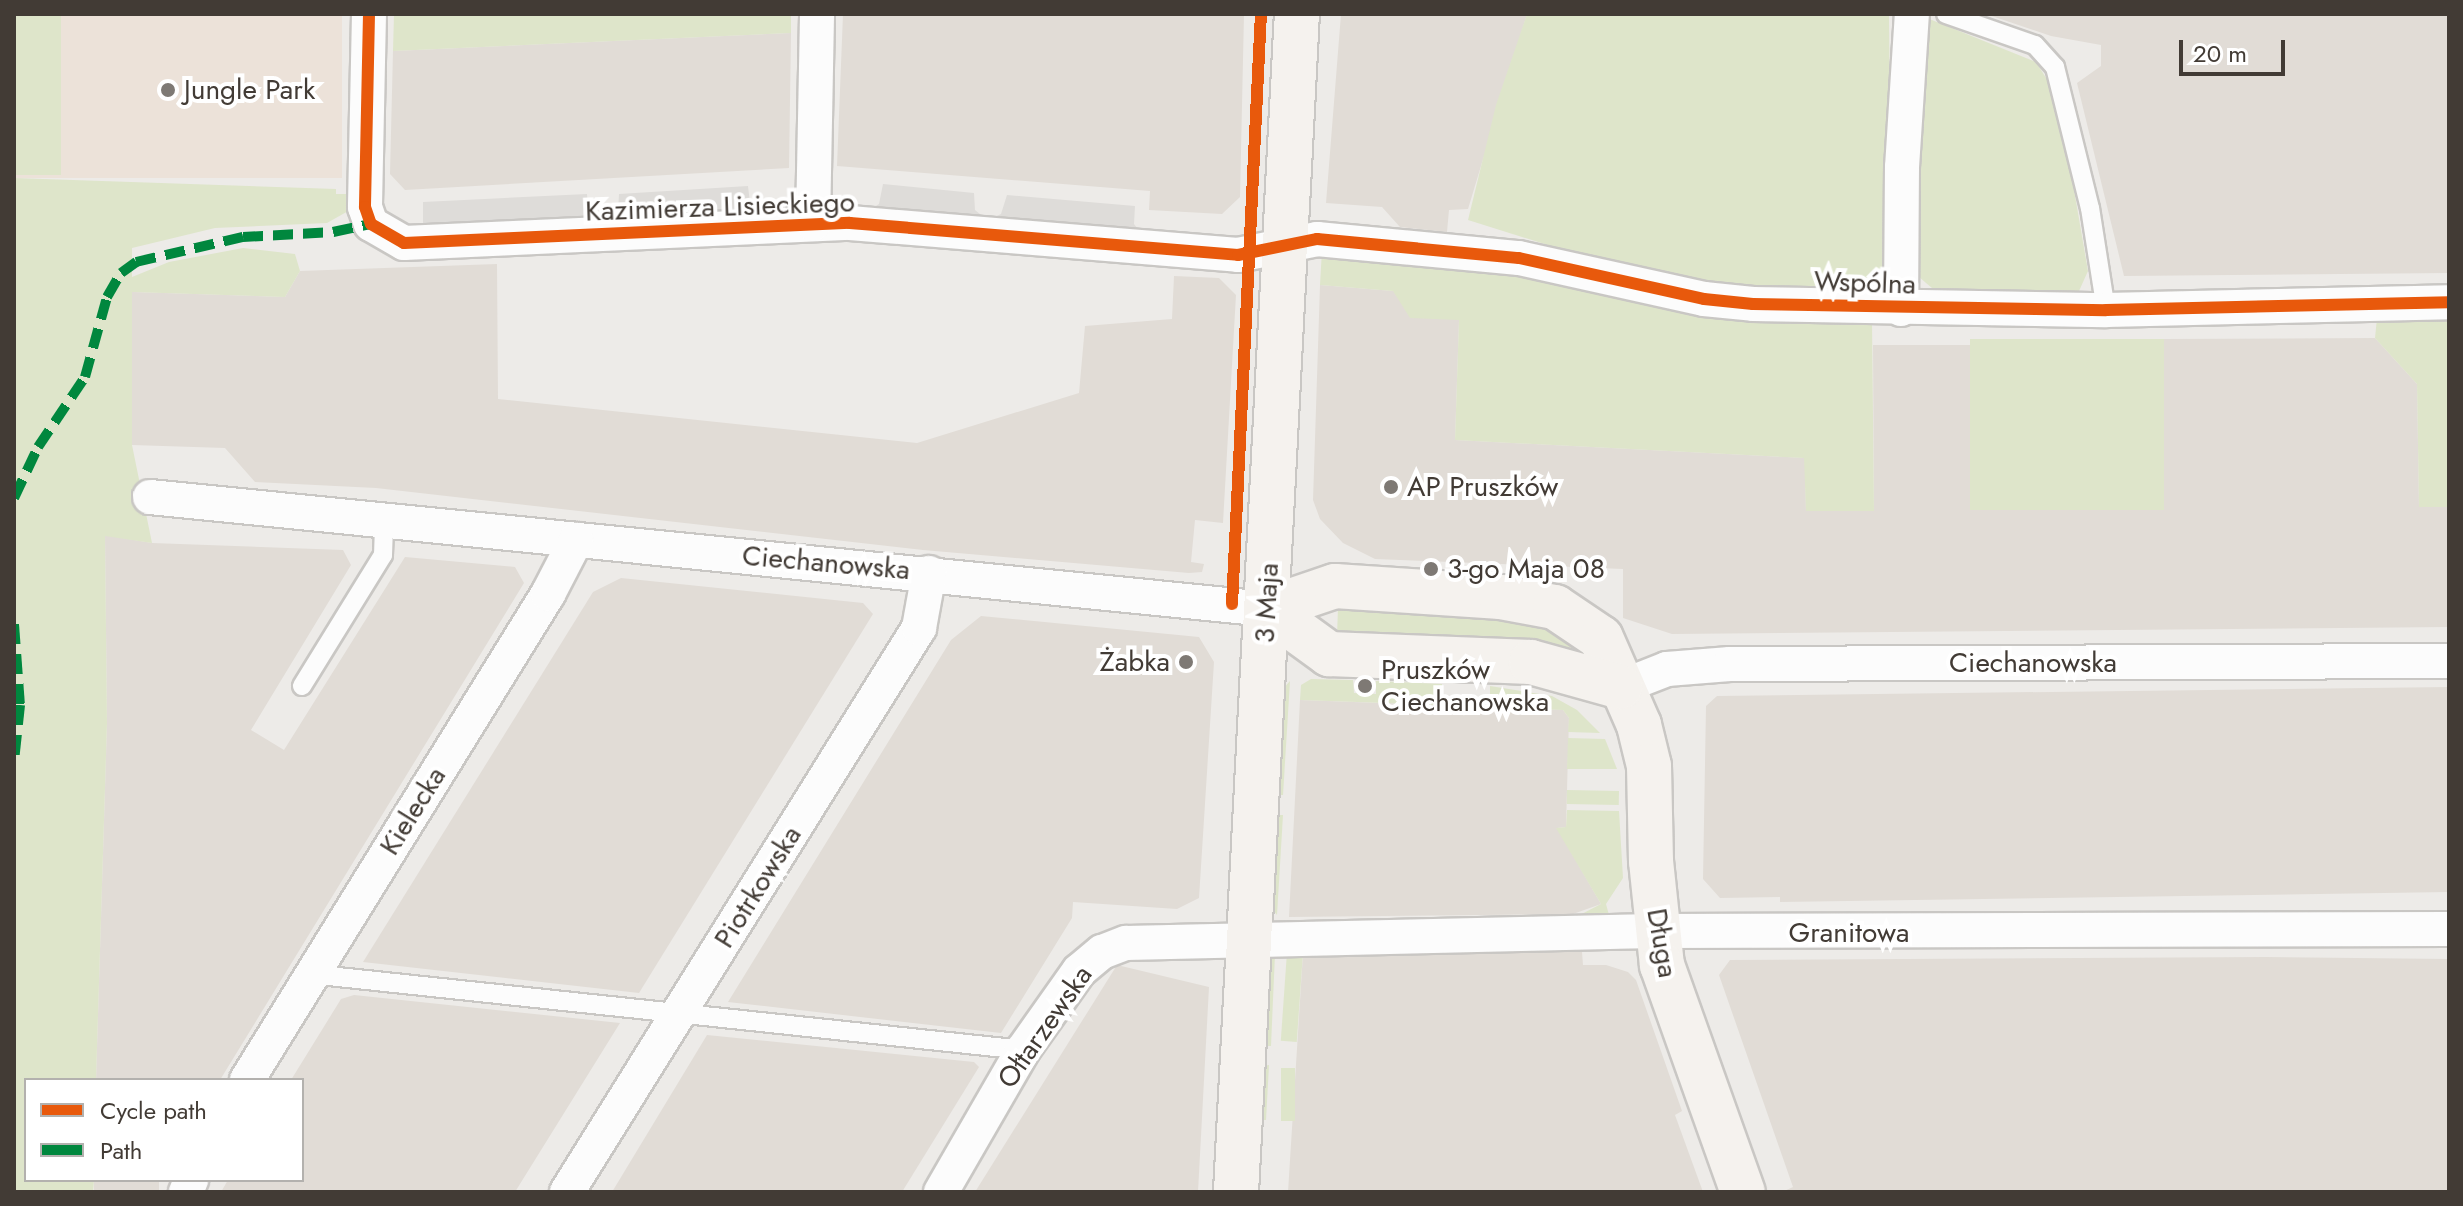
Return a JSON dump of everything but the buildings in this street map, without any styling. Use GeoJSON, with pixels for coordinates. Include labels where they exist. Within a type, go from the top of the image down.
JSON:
{"type":"FeatureCollection","features":[{"type":"Feature","properties":{"kind":"street","name":"Kazimierza Lisieckiego"},"geometry":{"type":"LineString","coordinates":[[369,14],[365,207],[371,224],[389,239],[444,244],[813,224],[1238,255],[1286,243]]}},
{"type":"Feature","properties":{"kind":"street"},"geometry":{"type":"LineString","coordinates":[[813,224],[817,14]]}},
{"type":"Feature","properties":{"kind":"street","name":"3 Maja"},"geometry":{"type":"LineString","coordinates":[[1236,1192],[1297,14]]}},
{"type":"Feature","properties":{"kind":"street"},"geometry":{"type":"LineString","coordinates":[[1901,309],[1902,167],[1912,14]]}},
{"type":"Feature","properties":{"kind":"street","name":"Wspólna"},"geometry":{"type":"LineString","coordinates":[[1286,243],[1317,239],[1519,258],[1704,299],[1753,304],[1901,309],[2106,310],[2449,302]]}},
{"type":"Feature","properties":{"kind":"street","name":"Ciechanowska"},"geometry":{"type":"LineString","coordinates":[[150,497],[1267,609],[1335,586],[1533,601],[1555,607],[1601,638],[1621,687]]}},
{"type":"Feature","properties":{"kind":"street","name":"Kielecka"},"geometry":{"type":"LineString","coordinates":[[248,1078],[548,594],[576,540]]}},
{"type":"Feature","properties":{"kind":"street","name":"Piotrkowska"},"geometry":{"type":"LineString","coordinates":[[567,1192],[919,628],[929,573]]}},
{"type":"Feature","properties":{"kind":"street","name":"Ciechanowska"},"geometry":{"type":"LineString","coordinates":[[1267,609],[1329,654],[1531,662],[1621,687],[1667,669],[1730,664],[2449,661]]}},
{"type":"Feature","properties":{"kind":"street","name":"Długa"},"geometry":{"type":"LineString","coordinates":[[1621,687],[1639,725],[1649,766],[1656,931],[1676,1009],[1743,1192]]}},
{"type":"Feature","properties":{"kind":"street","name":"Granitowa"},"geometry":{"type":"LineString","coordinates":[[1249,937],[1656,931],[2449,929]]}},
{"type":"Feature","properties":{"kind":"street","name":"Ołtarzewska"},"geometry":{"type":"LineString","coordinates":[[941,1192],[1023,1050],[1079,971],[1102,952],[1141,941],[1249,937]]}},
{"type":"Feature","properties":{"kind":"lane"},"geometry":{"type":"LineString","coordinates":[[1946,14],[2035,45],[2055,67],[2090,208],[2106,310]]}},
{"type":"Feature","properties":{"kind":"lane"},"geometry":{"type":"LineString","coordinates":[[302,686],[383,555],[384,522]]}},
{"type":"Feature","properties":{"kind":"lane"},"geometry":{"type":"LineString","coordinates":[[310,974],[1023,1050]]}},
{"type":"Feature","properties":{"kind":"shaded area"},"geometry":{"type":"Polygon","coordinates":[[[14,14],[342,14],[342,178],[14,178],[14,14]]]}},
{"type":"Feature","properties":{"kind":"shaded area"},"geometry":{"type":"Polygon","coordinates":[[[843,14],[1244,14],[1240,197],[1222,214],[1149,210],[1150,191],[837,166],[843,14]]]}},
{"type":"Feature","properties":{"kind":"shaded area"},"geometry":{"type":"Polygon","coordinates":[[[1341,14],[1527,14],[1468,209],[1449,210],[1447,232],[1400,227],[1382,207],[1326,203],[1341,14]]]}},
{"type":"Feature","properties":{"kind":"shaded area"},"geometry":{"type":"Polygon","coordinates":[[[1986,14],[2449,14],[2449,273],[2124,276],[2077,83],[2101,66],[2101,45],[2051,36],[1986,14]]]}},
{"type":"Feature","properties":{"kind":"shaded area"},"geometry":{"type":"Polygon","coordinates":[[[791,33],[789,168],[405,190],[390,174],[393,51],[791,33]]]}},
{"type":"Feature","properties":{"kind":"shaded area"},"geometry":{"type":"Polygon","coordinates":[[[883,184],[974,193],[975,210],[986,219],[871,209],[879,204],[883,184]]]}},
{"type":"Feature","properties":{"kind":"shaded area"},"geometry":{"type":"Polygon","coordinates":[[[748,186],[750,203],[763,211],[609,220],[618,212],[619,194],[748,186]]]}},
{"type":"Feature","properties":{"kind":"shaded area"},"geometry":{"type":"Polygon","coordinates":[[[587,194],[588,210],[600,220],[423,228],[423,202],[587,194]]]}},
{"type":"Feature","properties":{"kind":"shaded area"},"geometry":{"type":"Polygon","coordinates":[[[1007,195],[1135,206],[1134,224],[1140,232],[990,219],[1001,214],[1007,195]]]}},
{"type":"Feature","properties":{"kind":"shaded area"},"geometry":{"type":"Polygon","coordinates":[[[497,264],[498,399],[917,443],[1079,393],[1085,326],[1172,319],[1174,276],[1219,278],[1236,295],[1223,523],[1195,520],[1191,562],[1204,564],[1202,572],[1189,573],[923,550],[376,488],[255,482],[225,448],[132,445],[132,292],[285,297],[300,271],[497,264]]]}},
{"type":"Feature","properties":{"kind":"shaded area"},"geometry":{"type":"Polygon","coordinates":[[[1320,285],[1393,291],[1459,320],[1455,440],[1805,458],[1806,511],[1874,511],[1873,345],[1970,345],[1971,509],[2164,510],[2164,339],[2375,338],[2417,384],[2419,507],[2449,507],[2449,627],[1672,634],[1623,618],[1623,569],[1375,559],[1343,543],[1320,519],[1313,500],[1320,285]]]}},
{"type":"Feature","properties":{"kind":"shaded area"},"geometry":{"type":"Polygon","coordinates":[[[105,535],[152,543],[343,550],[351,565],[251,730],[284,750],[405,557],[515,567],[524,583],[221,1078],[96,1078],[107,723],[105,535]]]}},
{"type":"Feature","properties":{"kind":"shaded area"},"geometry":{"type":"Polygon","coordinates":[[[621,578],[863,603],[873,614],[639,993],[363,962],[593,592],[621,578]]]}},
{"type":"Feature","properties":{"kind":"shaded area"},"geometry":{"type":"Polygon","coordinates":[[[981,616],[1199,637],[1214,662],[1199,898],[1177,909],[1073,902],[1072,918],[1001,1033],[728,1002],[951,640],[981,616]]]}},
{"type":"Feature","properties":{"kind":"shaded area"},"geometry":{"type":"Polygon","coordinates":[[[2449,687],[2449,892],[1780,902],[1780,897],[1720,898],[1703,879],[1706,706],[1717,696],[2449,687]]]}},
{"type":"Feature","properties":{"kind":"shaded area"},"geometry":{"type":"Polygon","coordinates":[[[1300,700],[1563,710],[1569,718],[1566,827],[1557,828],[1601,904],[1573,914],[1289,917],[1300,700]]]}},
{"type":"Feature","properties":{"kind":"shaded area"},"geometry":{"type":"Polygon","coordinates":[[[1582,952],[1583,965],[1606,965],[1628,972],[1636,980],[1682,1111],[1675,1115],[1703,1192],[1288,1192],[1303,953],[1582,952]]]}},
{"type":"Feature","properties":{"kind":"shaded area"},"geometry":{"type":"Polygon","coordinates":[[[2449,959],[2449,1192],[1782,1192],[1793,1187],[1719,975],[1730,960],[2449,959]]]}},
{"type":"Feature","properties":{"kind":"shaded area"},"geometry":{"type":"Polygon","coordinates":[[[1117,965],[1209,987],[1198,1192],[975,1192],[1117,965]]]}},
{"type":"Feature","properties":{"kind":"shaded area"},"geometry":{"type":"Polygon","coordinates":[[[354,995],[620,1023],[515,1192],[221,1192],[227,1182],[304,1182],[304,1078],[292,1078],[341,999],[354,995]]]}},
{"type":"Feature","properties":{"kind":"shaded area"},"geometry":{"type":"Polygon","coordinates":[[[707,1035],[974,1062],[979,1067],[902,1192],[612,1192],[707,1035]]]}},
{"type":"Feature","properties":{"kind":"shaded area"},"geometry":{"type":"Polygon","coordinates":[[[94,1182],[159,1182],[159,1192],[94,1192],[94,1182]]]}},
{"type":"Feature","properties":{"kind":"green space"},"geometry":{"type":"Polygon","coordinates":[[[14,14],[61,14],[61,175],[14,175],[14,14]]]}},
{"type":"Feature","properties":{"kind":"green space"},"geometry":{"type":"Polygon","coordinates":[[[394,14],[791,14],[791,33],[393,51],[394,14]]]}},
{"type":"Feature","properties":{"kind":"green space"},"geometry":{"type":"Polygon","coordinates":[[[1527,14],[1889,14],[1891,249],[1882,275],[1868,289],[1844,294],[1696,283],[1618,267],[1468,220],[1496,105],[1527,14]]]}},
{"type":"Feature","properties":{"kind":"green space"},"geometry":{"type":"Polygon","coordinates":[[[1922,16],[2036,62],[2058,97],[2088,271],[2079,291],[1969,295],[1932,288],[1919,277],[1914,256],[1922,16]]]}},
{"type":"Feature","properties":{"kind":"green space"},"geometry":{"type":"Polygon","coordinates":[[[14,178],[336,189],[336,194],[350,194],[350,210],[327,223],[215,228],[132,248],[132,277],[169,262],[243,248],[295,254],[300,271],[285,297],[132,292],[132,445],[152,543],[105,536],[107,723],[96,1078],[24,1078],[24,1182],[94,1182],[93,1192],[14,1192],[14,178]]]}},
{"type":"Feature","properties":{"kind":"green space"},"geometry":{"type":"Polygon","coordinates":[[[1322,250],[1525,271],[1872,321],[1874,511],[1806,511],[1804,458],[1455,440],[1459,320],[1410,318],[1393,291],[1320,285],[1322,250]]]}},
{"type":"Feature","properties":{"kind":"green space"},"geometry":{"type":"Polygon","coordinates":[[[2449,316],[2449,507],[2419,507],[2417,384],[2375,338],[2377,318],[2449,316]]]}},
{"type":"Feature","properties":{"kind":"green space"},"geometry":{"type":"Polygon","coordinates":[[[1970,339],[2164,339],[2164,510],[1970,510],[1970,339]]]}},
{"type":"Feature","properties":{"kind":"green space"},"geometry":{"type":"Polygon","coordinates":[[[1338,607],[1523,611],[1584,648],[1578,655],[1337,637],[1338,607]]]}},
{"type":"Feature","properties":{"kind":"green space"},"geometry":{"type":"Polygon","coordinates":[[[1311,679],[1353,680],[1354,693],[1376,694],[1376,681],[1442,684],[1442,705],[1300,700],[1301,685],[1311,679]]]}},
{"type":"Feature","properties":{"kind":"green space"},"geometry":{"type":"Polygon","coordinates":[[[1290,681],[1283,795],[1278,795],[1281,691],[1290,681]]]}},
{"type":"Feature","properties":{"kind":"green space"},"geometry":{"type":"Polygon","coordinates":[[[1490,686],[1552,696],[1577,710],[1600,733],[1568,732],[1569,718],[1563,710],[1490,707],[1490,686]]]}},
{"type":"Feature","properties":{"kind":"green space"},"geometry":{"type":"Polygon","coordinates":[[[1568,738],[1605,739],[1617,769],[1567,769],[1568,738]]]}},
{"type":"Feature","properties":{"kind":"green space"},"geometry":{"type":"Polygon","coordinates":[[[1567,790],[1619,791],[1619,805],[1567,804],[1567,790]]]}},
{"type":"Feature","properties":{"kind":"green space"},"geometry":{"type":"Polygon","coordinates":[[[1567,810],[1619,811],[1623,878],[1606,904],[1609,915],[1601,918],[1572,919],[1601,904],[1556,828],[1566,827],[1567,810]]]}},
{"type":"Feature","properties":{"kind":"green space"},"geometry":{"type":"Polygon","coordinates":[[[1278,815],[1283,815],[1277,915],[1268,903],[1278,815]]]}},
{"type":"Feature","properties":{"kind":"green space"},"geometry":{"type":"Polygon","coordinates":[[[1287,952],[1303,953],[1297,1042],[1281,1041],[1287,952]]]}},
{"type":"Feature","properties":{"kind":"green space"},"geometry":{"type":"Polygon","coordinates":[[[1275,954],[1271,1046],[1264,1046],[1266,962],[1275,954]]]}},
{"type":"Feature","properties":{"kind":"green space"},"geometry":{"type":"Polygon","coordinates":[[[1269,1065],[1266,1120],[1263,1120],[1257,1116],[1263,1066],[1269,1065]]]}},
{"type":"Feature","properties":{"kind":"green space"},"geometry":{"type":"Polygon","coordinates":[[[1281,1068],[1295,1068],[1295,1121],[1281,1121],[1281,1068]]]}},
{"type":"Feature","properties":{"kind":"marked path"},"geometry":{"type":"LineString","coordinates":[[14,498],[38,447],[85,377],[107,297],[121,273],[136,262],[243,237],[333,232],[371,224]]}},
{"type":"Feature","properties":{"kind":"marked path"},"geometry":{"type":"LineString","coordinates":[[14,624],[20,705],[14,761]]}},
{"type":"Feature","properties":{"kind":"cycle path"},"geometry":{"type":"LineString","coordinates":[[369,14],[365,207],[371,224],[404,243],[850,223],[1238,255],[1317,239],[1519,258],[1704,299],[1753,304],[2106,310],[2449,302]]}},
{"type":"Feature","properties":{"kind":"cycle path"},"geometry":{"type":"LineString","coordinates":[[1232,604],[1261,14]]}},
{"type":"Feature","properties":{"kind":"place","name":"Jungle Park"},"geometry":{"type":"Point","coordinates":[168,90]}},
{"type":"Feature","properties":{"kind":"place","name":"AP Pruszków"},"geometry":{"type":"Point","coordinates":[1391,487]}},
{"type":"Feature","properties":{"kind":"place","name":"3-go Maja 08"},"geometry":{"type":"Point","coordinates":[1431,569]}},
{"type":"Feature","properties":{"kind":"place","name":"Żabka"},"geometry":{"type":"Point","coordinates":[1186,662]}},
{"type":"Feature","properties":{"kind":"place","name":"Pruszków Ciechanowska"},"geometry":{"type":"Point","coordinates":[1365,686]}}]}
